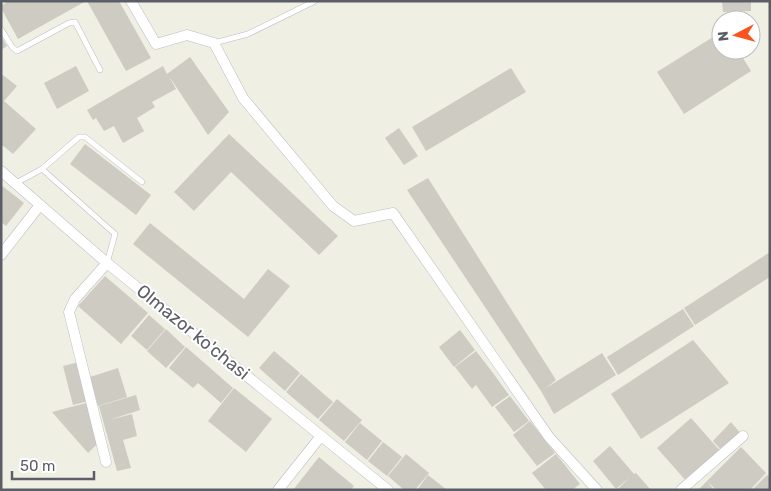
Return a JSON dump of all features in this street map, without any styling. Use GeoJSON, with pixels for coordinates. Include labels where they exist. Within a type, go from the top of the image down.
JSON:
{"type":"FeatureCollection","features":[{"type":"Feature","properties":{"kind":"street"},"geometry":{"type":"LineString","coordinates":[[131,1],[156,44],[187,35],[214,43],[243,98],[333,206],[354,221],[393,213],[549,436],[597,490]]}},
{"type":"Feature","properties":{"kind":"street","name":"Olmazor ko'chasi"},"geometry":{"type":"LineString","coordinates":[[1,171],[107,262],[388,490]]}},
{"type":"Feature","properties":{"kind":"street"},"geometry":{"type":"LineString","coordinates":[[1,255],[40,205]]}},
{"type":"Feature","properties":{"kind":"street"},"geometry":{"type":"LineString","coordinates":[[106,462],[69,312],[75,299],[107,262]]}},
{"type":"Feature","properties":{"kind":"street"},"geometry":{"type":"LineString","coordinates":[[278,490],[321,436]]}},
{"type":"Feature","properties":{"kind":"street"},"geometry":{"type":"LineString","coordinates":[[681,490],[743,436]]}},
{"type":"Feature","properties":{"kind":"lane"},"geometry":{"type":"LineString","coordinates":[[214,43],[248,34],[315,1]]}},
{"type":"Feature","properties":{"kind":"lane"},"geometry":{"type":"LineString","coordinates":[[1,29],[12,47],[17,51],[69,23],[75,22],[100,70]]}},
{"type":"Feature","properties":{"kind":"lane"},"geometry":{"type":"LineString","coordinates":[[14,184],[42,169],[79,137],[85,136],[142,182]]}},
{"type":"Feature","properties":{"kind":"lane"},"geometry":{"type":"LineString","coordinates":[[42,169],[115,234],[107,262]]}},
{"type":"Feature","properties":{"kind":"building"},"geometry":{"type":"Polygon","coordinates":[[[9,1],[86,1],[18,39],[1,8],[1,6],[9,1]]]}},
{"type":"Feature","properties":{"kind":"building"},"geometry":{"type":"Polygon","coordinates":[[[87,1],[119,1],[151,58],[126,71],[87,1]]]}},
{"type":"Feature","properties":{"kind":"building"},"geometry":{"type":"Polygon","coordinates":[[[722,1],[751,1],[751,10],[723,10],[722,1]]]}},
{"type":"Feature","properties":{"kind":"building"},"geometry":{"type":"Polygon","coordinates":[[[1,36],[7,46],[1,50],[1,36]]]}},
{"type":"Feature","properties":{"kind":"building"},"geometry":{"type":"Polygon","coordinates":[[[711,38],[711,60],[744,60],[751,71],[684,114],[657,72],[711,38]]]}},
{"type":"Feature","properties":{"kind":"building"},"geometry":{"type":"Polygon","coordinates":[[[190,57],[229,112],[208,135],[169,76],[176,89],[152,102],[155,107],[137,118],[144,131],[123,143],[114,126],[104,131],[96,118],[93,120],[87,110],[163,66],[167,74],[190,57]]]}},
{"type":"Feature","properties":{"kind":"building"},"geometry":{"type":"Polygon","coordinates":[[[76,66],[89,91],[57,109],[44,83],[76,66]]]}},
{"type":"Feature","properties":{"kind":"building"},"geometry":{"type":"Polygon","coordinates":[[[511,68],[526,92],[426,151],[412,127],[511,68]]]}},
{"type":"Feature","properties":{"kind":"building"},"geometry":{"type":"Polygon","coordinates":[[[3,75],[17,86],[4,101],[36,129],[13,154],[1,144],[1,77],[3,75]]]}},
{"type":"Feature","properties":{"kind":"building"},"geometry":{"type":"Polygon","coordinates":[[[399,128],[418,156],[404,165],[385,138],[399,128]]]}},
{"type":"Feature","properties":{"kind":"building"},"geometry":{"type":"Polygon","coordinates":[[[229,134],[338,236],[319,255],[231,172],[194,211],[174,192],[229,134]]]}},
{"type":"Feature","properties":{"kind":"building"},"geometry":{"type":"Polygon","coordinates":[[[85,144],[151,195],[136,215],[70,164],[85,144]]]}},
{"type":"Feature","properties":{"kind":"building"},"geometry":{"type":"Polygon","coordinates":[[[428,178],[556,380],[546,388],[602,353],[616,375],[554,414],[541,391],[407,190],[428,178]]]}},
{"type":"Feature","properties":{"kind":"building"},"geometry":{"type":"Polygon","coordinates":[[[1,185],[24,203],[6,226],[1,222],[1,185]]]}},
{"type":"Feature","properties":{"kind":"building"},"geometry":{"type":"Polygon","coordinates":[[[150,223],[244,299],[268,269],[290,286],[248,337],[133,244],[150,223]]]}},
{"type":"Feature","properties":{"kind":"building"},"geometry":{"type":"Polygon","coordinates":[[[770,252],[770,277],[695,325],[684,308],[770,252]]]}},
{"type":"Feature","properties":{"kind":"building"},"geometry":{"type":"Polygon","coordinates":[[[105,276],[148,313],[121,344],[78,306],[105,276]]]}},
{"type":"Feature","properties":{"kind":"building"},"geometry":{"type":"Polygon","coordinates":[[[683,309],[694,326],[618,375],[607,357],[683,309]]]}},
{"type":"Feature","properties":{"kind":"building"},"geometry":{"type":"Polygon","coordinates":[[[149,315],[165,329],[147,350],[131,336],[149,315]]]}},
{"type":"Feature","properties":{"kind":"building"},"geometry":{"type":"Polygon","coordinates":[[[166,329],[185,347],[166,368],[147,351],[166,329]]]}},
{"type":"Feature","properties":{"kind":"building"},"geometry":{"type":"Polygon","coordinates":[[[460,330],[475,350],[454,367],[439,347],[460,330]]]}},
{"type":"Feature","properties":{"kind":"building"},"geometry":{"type":"Polygon","coordinates":[[[693,340],[729,383],[641,439],[611,394],[693,340]]]}},
{"type":"Feature","properties":{"kind":"building"},"geometry":{"type":"Polygon","coordinates":[[[186,347],[233,388],[221,403],[198,383],[193,388],[169,368],[186,347]]]}},
{"type":"Feature","properties":{"kind":"building"},"geometry":{"type":"Polygon","coordinates":[[[274,351],[300,373],[285,391],[259,368],[274,351]]]}},
{"type":"Feature","properties":{"kind":"building"},"geometry":{"type":"Polygon","coordinates":[[[476,351],[509,395],[492,407],[476,385],[472,389],[455,367],[476,351]]]}},
{"type":"Feature","properties":{"kind":"building"},"geometry":{"type":"Polygon","coordinates":[[[79,362],[89,401],[73,405],[63,366],[79,362]]]}},
{"type":"Feature","properties":{"kind":"building"},"geometry":{"type":"Polygon","coordinates":[[[118,368],[127,397],[98,406],[90,377],[118,368]]]}},
{"type":"Feature","properties":{"kind":"building"},"geometry":{"type":"Polygon","coordinates":[[[301,374],[333,402],[318,419],[286,392],[301,374]]]}},
{"type":"Feature","properties":{"kind":"building"},"geometry":{"type":"Polygon","coordinates":[[[234,388],[272,419],[246,452],[208,421],[234,388]]]}},
{"type":"Feature","properties":{"kind":"building"},"geometry":{"type":"Polygon","coordinates":[[[136,395],[140,410],[109,420],[132,414],[137,436],[123,440],[131,468],[117,471],[99,406],[136,395]]]}},
{"type":"Feature","properties":{"kind":"building"},"geometry":{"type":"Polygon","coordinates":[[[510,396],[529,421],[514,432],[495,407],[510,396]]]}},
{"type":"Feature","properties":{"kind":"building"},"geometry":{"type":"Polygon","coordinates":[[[337,399],[362,420],[344,441],[319,420],[337,399]]]}},
{"type":"Feature","properties":{"kind":"building"},"geometry":{"type":"Polygon","coordinates":[[[90,402],[100,441],[88,453],[52,412],[90,402]]]}},
{"type":"Feature","properties":{"kind":"building"},"geometry":{"type":"Polygon","coordinates":[[[691,418],[722,453],[688,483],[657,448],[691,418]]]}},
{"type":"Feature","properties":{"kind":"building"},"geometry":{"type":"Polygon","coordinates":[[[530,421],[555,453],[537,466],[513,435],[530,421]]]}},
{"type":"Feature","properties":{"kind":"building"},"geometry":{"type":"Polygon","coordinates":[[[731,422],[741,434],[723,452],[713,441],[731,422]]]}},
{"type":"Feature","properties":{"kind":"building"},"geometry":{"type":"Polygon","coordinates":[[[360,423],[382,441],[367,460],[345,442],[360,423]]]}},
{"type":"Feature","properties":{"kind":"building"},"geometry":{"type":"Polygon","coordinates":[[[383,442],[402,457],[387,476],[368,461],[383,442]]]}},
{"type":"Feature","properties":{"kind":"building"},"geometry":{"type":"Polygon","coordinates":[[[610,446],[634,474],[636,473],[651,490],[617,490],[629,478],[616,489],[593,461],[610,446]]]}},
{"type":"Feature","properties":{"kind":"building"},"geometry":{"type":"Polygon","coordinates":[[[741,447],[766,473],[750,490],[716,490],[707,481],[741,447]]]}},
{"type":"Feature","properties":{"kind":"building"},"geometry":{"type":"Polygon","coordinates":[[[406,454],[429,473],[415,490],[404,490],[388,476],[406,454]]]}},
{"type":"Feature","properties":{"kind":"building"},"geometry":{"type":"Polygon","coordinates":[[[556,454],[580,484],[572,490],[546,490],[532,473],[556,454]]]}},
{"type":"Feature","properties":{"kind":"building"},"geometry":{"type":"Polygon","coordinates":[[[319,457],[354,486],[351,490],[293,490],[319,457]]]}},
{"type":"Feature","properties":{"kind":"building"},"geometry":{"type":"Polygon","coordinates":[[[428,475],[447,490],[417,490],[428,475]]]}},
{"type":"Feature","properties":{"kind":"building"},"geometry":{"type":"Polygon","coordinates":[[[767,475],[770,478],[770,490],[752,490],[767,475]]]}},
{"type":"Feature","properties":{"kind":"building"},"geometry":{"type":"Polygon","coordinates":[[[707,481],[714,490],[698,490],[707,481]]]}}]}
